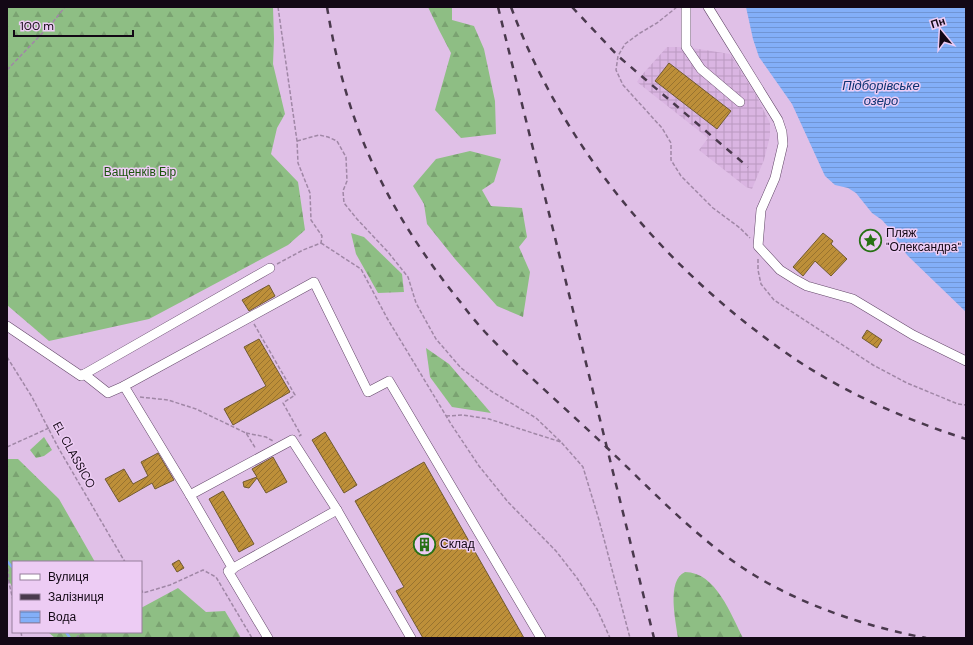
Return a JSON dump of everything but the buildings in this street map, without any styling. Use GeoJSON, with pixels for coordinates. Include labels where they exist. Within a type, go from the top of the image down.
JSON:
{"type":"FeatureCollection","features":[{"type":"Feature","properties":{"kind":"street"},"geometry":{"type":"LineString","coordinates":[[686,7],[686,47],[701,69],[740,102]]}},
{"type":"Feature","properties":{"kind":"street"},"geometry":{"type":"LineString","coordinates":[[708,7],[778,120],[782,132],[783,144],[775,178],[761,210],[758,246],[780,270],[796,280],[808,286],[853,299],[913,335],[966,361]]}},
{"type":"Feature","properties":{"kind":"street"},"geometry":{"type":"LineString","coordinates":[[7,326],[81,376],[270,268]]}},
{"type":"Feature","properties":{"kind":"street"},"geometry":{"type":"LineString","coordinates":[[84,374],[108,392],[124,386],[314,282],[368,392],[389,381],[541,638]]}},
{"type":"Feature","properties":{"kind":"street"},"geometry":{"type":"LineString","coordinates":[[124,386],[233,569]]}},
{"type":"Feature","properties":{"kind":"street"},"geometry":{"type":"LineString","coordinates":[[190,495],[292,440],[337,510],[411,638]]}},
{"type":"Feature","properties":{"kind":"street"},"geometry":{"type":"LineString","coordinates":[[268,638],[228,571],[337,510]]}},
{"type":"Feature","properties":{"kind":"path"},"geometry":{"type":"LineString","coordinates":[[7,70],[53,22],[65,7]]}},
{"type":"Feature","properties":{"kind":"path"},"geometry":{"type":"LineString","coordinates":[[278,7],[297,141],[298,163],[310,192],[311,220],[322,236],[321,243]]}},
{"type":"Feature","properties":{"kind":"path"},"geometry":{"type":"LineString","coordinates":[[677,7],[657,23],[625,44],[618,56],[616,70],[623,85],[662,128],[672,143],[670,160],[681,176],[712,208],[740,228],[758,246],[758,270],[761,284],[774,300],[873,365],[907,383],[966,406]]}},
{"type":"Feature","properties":{"kind":"path"},"geometry":{"type":"LineString","coordinates":[[297,141],[319,135],[337,141],[346,157],[347,181],[343,191],[344,203],[388,252],[408,277],[416,303],[436,339],[461,368],[491,391],[536,418],[561,442],[583,467],[615,578],[630,638]]}},
{"type":"Feature","properties":{"kind":"path"},"geometry":{"type":"LineString","coordinates":[[270,268],[303,250],[321,243]]}},
{"type":"Feature","properties":{"kind":"path"},"geometry":{"type":"LineString","coordinates":[[321,243],[361,269],[387,318],[446,416],[479,466],[508,502],[556,550],[597,608],[610,638]]}},
{"type":"Feature","properties":{"kind":"path"},"geometry":{"type":"LineString","coordinates":[[250,317],[295,395],[283,403],[301,435],[292,440]]}},
{"type":"Feature","properties":{"kind":"path","name":"EL CLASSICO"},"geometry":{"type":"LineString","coordinates":[[7,357],[32,397],[59,449],[124,561]]}},
{"type":"Feature","properties":{"kind":"path"},"geometry":{"type":"LineString","coordinates":[[130,396],[168,400],[196,409],[246,433],[266,437],[282,445]]}},
{"type":"Feature","properties":{"kind":"path"},"geometry":{"type":"LineString","coordinates":[[446,416],[463,415],[489,419],[561,442]]}},
{"type":"Feature","properties":{"kind":"path"},"geometry":{"type":"LineString","coordinates":[[7,447],[49,428]]}},
{"type":"Feature","properties":{"kind":"path"},"geometry":{"type":"LineString","coordinates":[[246,433],[261,457]]}},
{"type":"Feature","properties":{"kind":"path"},"geometry":{"type":"LineString","coordinates":[[7,568],[12,596]]}},
{"type":"Feature","properties":{"kind":"path"},"geometry":{"type":"LineString","coordinates":[[142,594],[170,585],[203,570],[216,577],[252,638]]}},
{"type":"Feature","properties":{"kind":"shaded area"},"geometry":{"type":"Polygon","coordinates":[[[667,47],[686,47],[730,54],[756,95],[770,123],[770,136],[764,160],[752,189],[746,187],[699,150],[708,138],[637,82],[667,47]]]}},
{"type":"Feature","properties":{"kind":"green space","name":"Ващенків Бір"},"geometry":{"type":"Polygon","coordinates":[[[7,7],[273,7],[273,64],[285,114],[277,128],[271,154],[298,182],[305,230],[288,245],[149,319],[49,341],[7,305],[7,7]]]}},
{"type":"Feature","properties":{"kind":"green space"},"geometry":{"type":"Polygon","coordinates":[[[428,7],[452,7],[452,20],[474,26],[484,49],[495,101],[496,134],[461,138],[435,110],[451,53],[428,7]]]}},
{"type":"Feature","properties":{"kind":"green space"},"geometry":{"type":"Polygon","coordinates":[[[470,151],[501,159],[494,182],[482,190],[491,206],[522,208],[527,237],[519,247],[530,272],[523,317],[497,306],[455,259],[427,224],[424,204],[413,186],[436,159],[470,151]]]}},
{"type":"Feature","properties":{"kind":"green space"},"geometry":{"type":"Polygon","coordinates":[[[351,233],[364,237],[402,274],[404,292],[378,293],[356,254],[351,233]]]}},
{"type":"Feature","properties":{"kind":"green space"},"geometry":{"type":"Polygon","coordinates":[[[426,348],[449,364],[491,413],[452,407],[430,377],[426,348]]]}},
{"type":"Feature","properties":{"kind":"green space"},"geometry":{"type":"Polygon","coordinates":[[[44,437],[52,450],[44,456],[36,458],[30,450],[44,437]]]}},
{"type":"Feature","properties":{"kind":"green space"},"geometry":{"type":"Polygon","coordinates":[[[7,459],[18,459],[59,499],[94,561],[12,561],[12,586],[7,578],[7,459]]]}},
{"type":"Feature","properties":{"kind":"green space"},"geometry":{"type":"Polygon","coordinates":[[[685,572],[696,574],[705,579],[714,587],[728,607],[743,638],[678,638],[674,612],[674,592],[679,576],[685,572]]]}},
{"type":"Feature","properties":{"kind":"green space"},"geometry":{"type":"Polygon","coordinates":[[[178,588],[206,612],[225,611],[241,638],[55,638],[49,633],[142,633],[142,607],[178,588]]]}},
{"type":"Feature","properties":{"kind":"water","name":"Підборівське озеро"},"geometry":{"type":"Polygon","coordinates":[[[746,7],[966,7],[966,312],[908,256],[891,230],[882,220],[872,213],[856,193],[848,188],[835,185],[825,176],[792,104],[759,57],[753,39],[746,7]]]}},
{"type":"Feature","properties":{"kind":"waterway"},"geometry":{"type":"LineString","coordinates":[[7,561],[12,567]]}},
{"type":"Feature","properties":{"kind":"waterway"},"geometry":{"type":"LineString","coordinates":[[67,633],[70,638]]}},
{"type":"Feature","properties":{"kind":"railway"},"geometry":{"type":"LineString","coordinates":[[327,7],[341,74],[353,114],[362,140],[385,190],[413,237],[445,283],[485,332],[528,375],[675,513],[733,561],[773,586],[815,606],[882,628],[926,638]]}},
{"type":"Feature","properties":{"kind":"railway"},"geometry":{"type":"LineString","coordinates":[[498,7],[654,638]]}},
{"type":"Feature","properties":{"kind":"railway"},"geometry":{"type":"LineString","coordinates":[[511,7],[533,60],[560,111],[592,160],[627,206],[665,250],[707,290],[751,327],[798,361],[838,385],[879,406],[922,424],[966,439]]}},
{"type":"Feature","properties":{"kind":"railway"},"geometry":{"type":"LineString","coordinates":[[572,7],[618,56],[748,167]]}},
{"type":"Feature","properties":{"kind":"place","name":"Пляж \"Олександра\""},"geometry":{"type":"Point","coordinates":[870,240]}},
{"type":"Feature","properties":{"kind":"place","name":"Склад"},"geometry":{"type":"Point","coordinates":[425,544]}}]}
